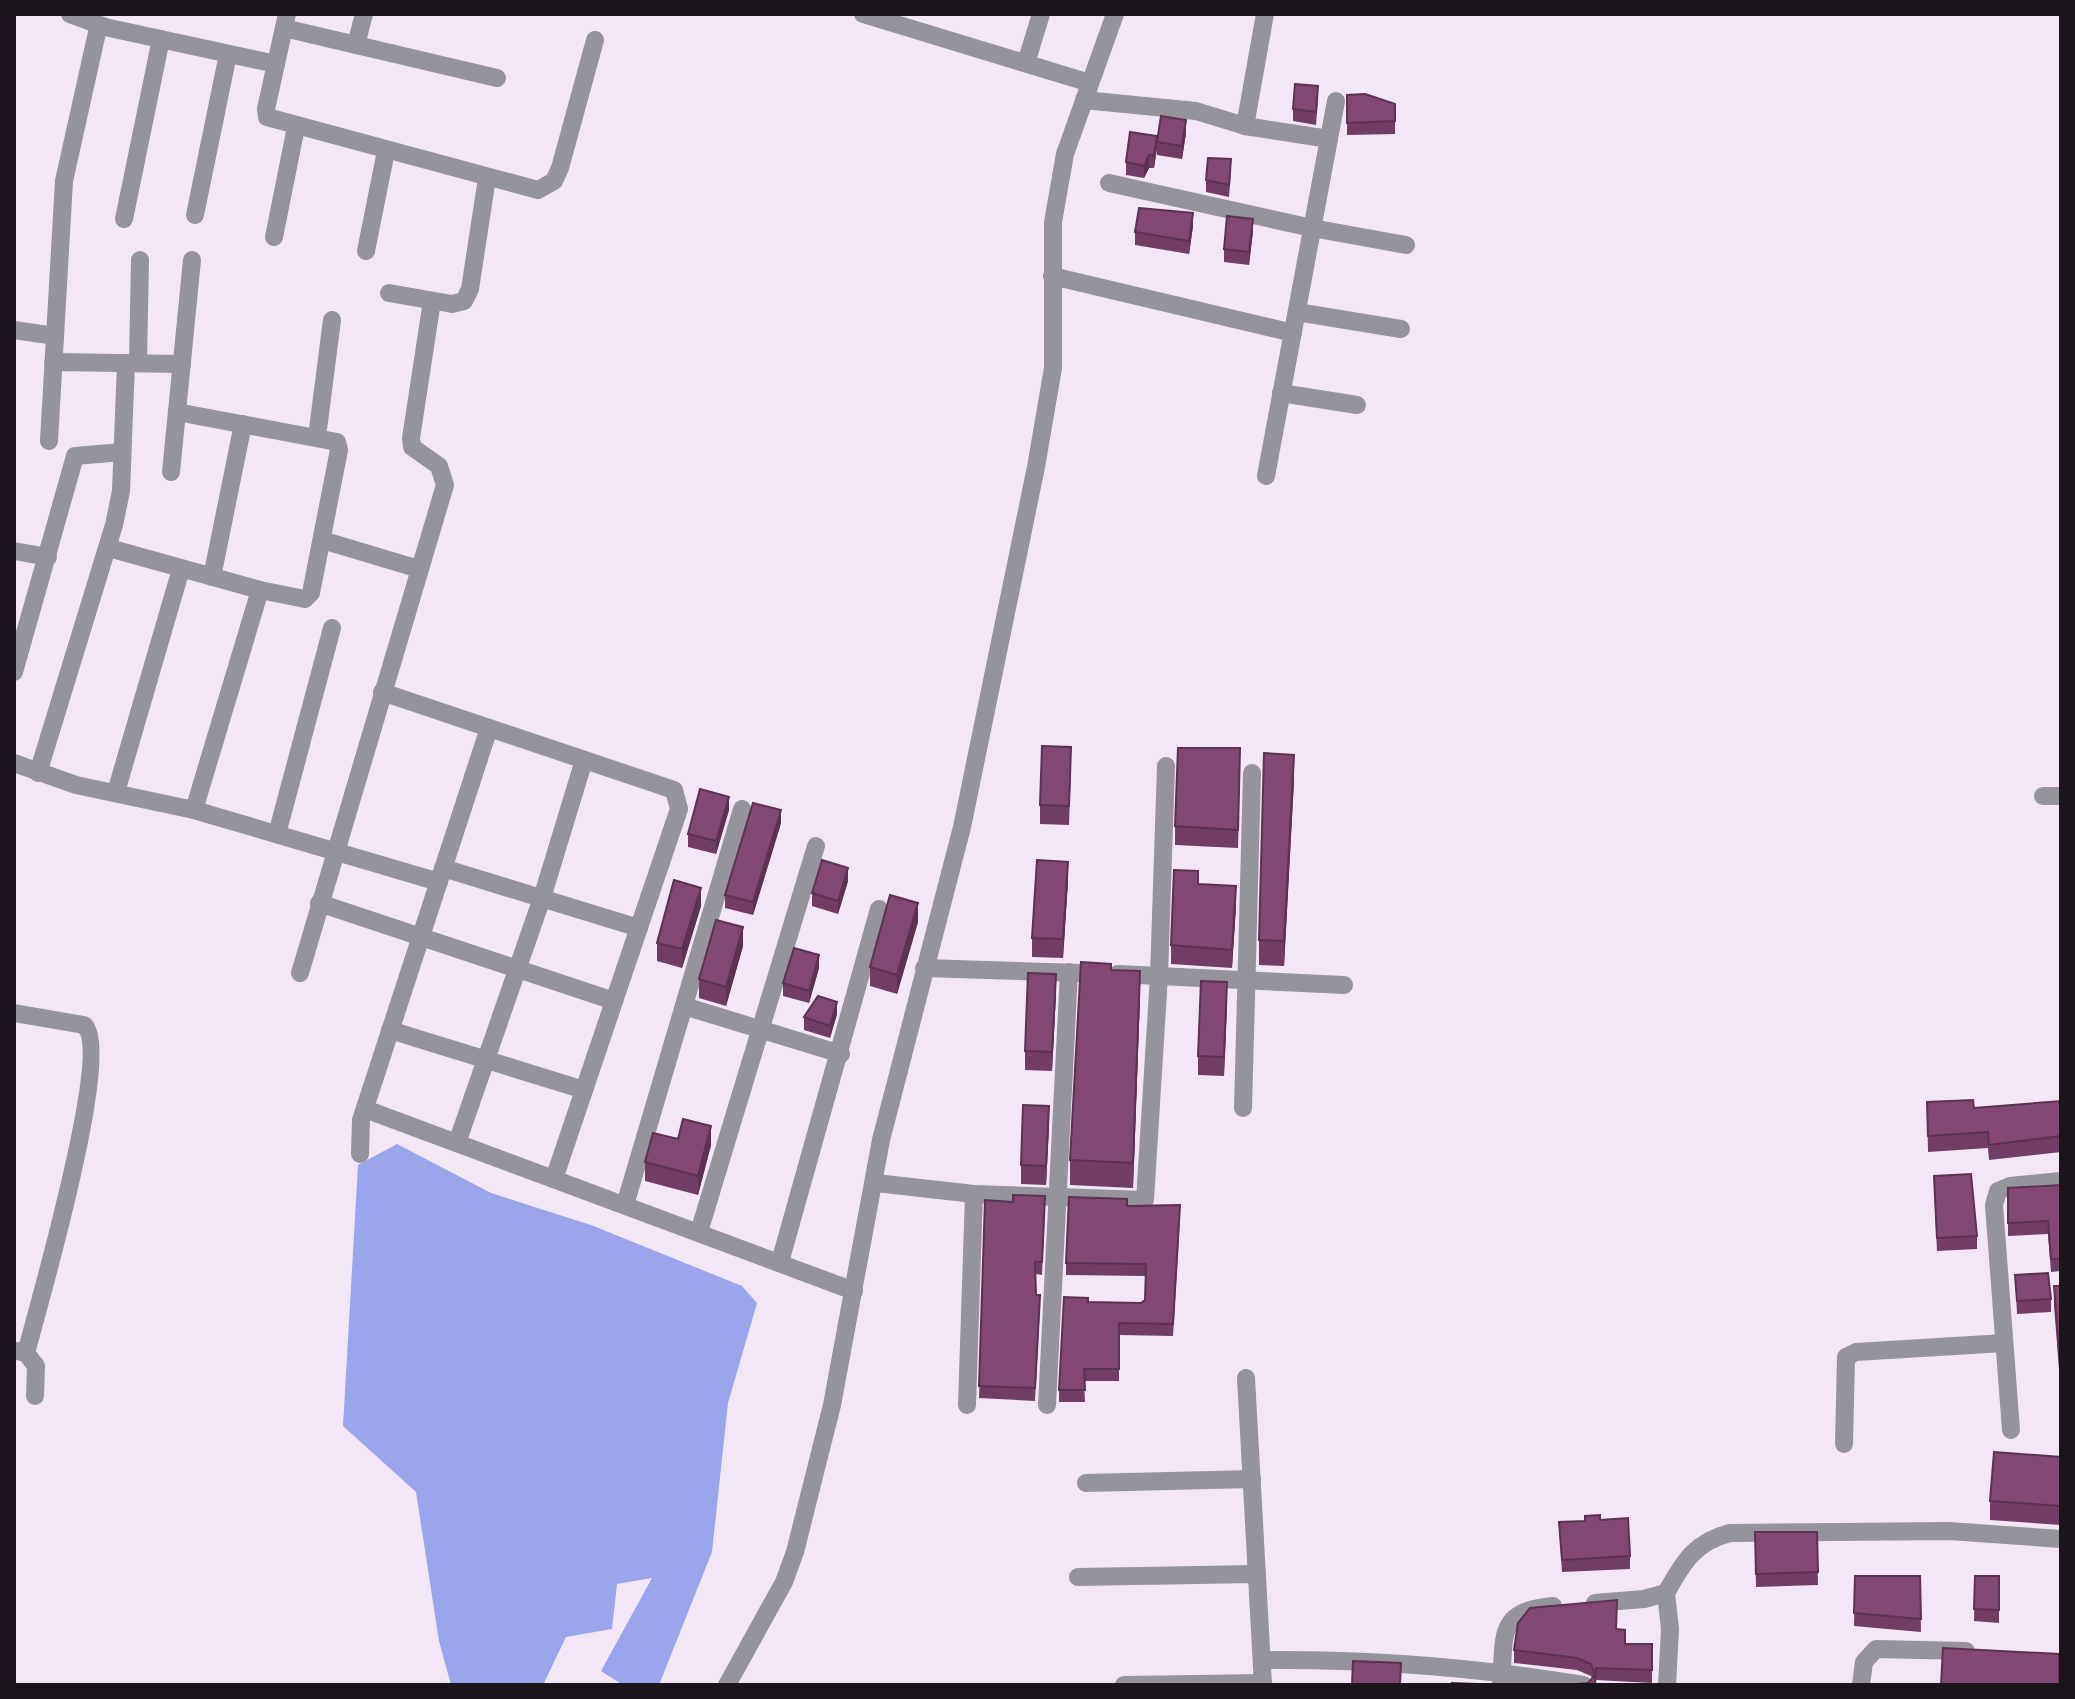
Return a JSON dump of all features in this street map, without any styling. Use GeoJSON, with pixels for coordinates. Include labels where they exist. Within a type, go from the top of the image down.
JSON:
{"type":"FeatureCollection","features":[{"type":"Feature","properties":{"kind":"street"},"geometry":{"type":"LineString","coordinates":[[70,14],[105,27],[276,64]]}},
{"type":"Feature","properties":{"kind":"street"},"geometry":{"type":"LineString","coordinates":[[356,45],[364,14]]}},
{"type":"Feature","properties":{"kind":"street"},"geometry":{"type":"LineString","coordinates":[[863,14],[1026,63],[1087,91],[1196,111],[1245,126],[1329,139]]}},
{"type":"Feature","properties":{"kind":"street"},"geometry":{"type":"LineString","coordinates":[[925,33],[931,14]]}},
{"type":"Feature","properties":{"kind":"street"},"geometry":{"type":"LineString","coordinates":[[1026,63],[1041,14]]}},
{"type":"Feature","properties":{"kind":"street"},"geometry":{"type":"LineString","coordinates":[[727,1685],[773,1606],[795,1552],[832,1405],[876,1183],[881,1140],[962,827],[1036,467],[1053,368],[1055,209],[1065,154],[1115,14]]}},
{"type":"Feature","properties":{"kind":"street"},"geometry":{"type":"LineString","coordinates":[[1245,126],[1265,14]]}},
{"type":"Feature","properties":{"kind":"street"},"geometry":{"type":"LineString","coordinates":[[497,78],[356,45],[286,21],[267,117],[538,190],[554,181],[595,40]]}},
{"type":"Feature","properties":{"kind":"street"},"geometry":{"type":"LineString","coordinates":[[49,441],[64,181],[94,35],[98,28],[105,27]]}},
{"type":"Feature","properties":{"kind":"street"},"geometry":{"type":"LineString","coordinates":[[124,219],[161,39]]}},
{"type":"Feature","properties":{"kind":"street"},"geometry":{"type":"LineString","coordinates":[[195,215],[228,54]]}},
{"type":"Feature","properties":{"kind":"street"},"geometry":{"type":"LineString","coordinates":[[1266,476],[1336,101]]}},
{"type":"Feature","properties":{"kind":"street"},"geometry":{"type":"LineString","coordinates":[[274,237],[296,127]]}},
{"type":"Feature","properties":{"kind":"street"},"geometry":{"type":"LineString","coordinates":[[366,251],[386,151]]}},
{"type":"Feature","properties":{"kind":"street"},"geometry":{"type":"LineString","coordinates":[[389,293],[452,304],[464,301],[470,289],[487,178]]}},
{"type":"Feature","properties":{"kind":"street"},"geometry":{"type":"LineString","coordinates":[[1109,183],[1312,228],[1406,245]]}},
{"type":"Feature","properties":{"kind":"street"},"geometry":{"type":"LineString","coordinates":[[38,773],[109,548],[121,491],[140,260]]}},
{"type":"Feature","properties":{"kind":"street"},"geometry":{"type":"LineString","coordinates":[[171,472],[192,260]]}},
{"type":"Feature","properties":{"kind":"street"},"geometry":{"type":"LineString","coordinates":[[1052,276],[1293,333]]}},
{"type":"Feature","properties":{"kind":"street"},"geometry":{"type":"LineString","coordinates":[[300,973],[445,485],[439,466],[412,447],[411,438],[432,301]]}},
{"type":"Feature","properties":{"kind":"street"},"geometry":{"type":"LineString","coordinates":[[1297,312],[1401,329]]}},
{"type":"Feature","properties":{"kind":"street"},"geometry":{"type":"LineString","coordinates":[[317,437],[332,320]]}},
{"type":"Feature","properties":{"kind":"street"},"geometry":{"type":"LineString","coordinates":[[14,330],[55,336]]}},
{"type":"Feature","properties":{"kind":"street"},"geometry":{"type":"LineString","coordinates":[[53,362],[182,364]]}},
{"type":"Feature","properties":{"kind":"street"},"geometry":{"type":"LineString","coordinates":[[1281,393],[1357,405]]}},
{"type":"Feature","properties":{"kind":"street"},"geometry":{"type":"LineString","coordinates":[[109,548],[260,590],[309,597],[339,446],[333,439],[177,412]]}},
{"type":"Feature","properties":{"kind":"street"},"geometry":{"type":"LineString","coordinates":[[212,577],[243,424]]}},
{"type":"Feature","properties":{"kind":"street"},"geometry":{"type":"LineString","coordinates":[[14,672],[23,608],[48,557],[75,456],[122,452]]}},
{"type":"Feature","properties":{"kind":"street"},"geometry":{"type":"LineString","coordinates":[[322,540],[419,569]]}},
{"type":"Feature","properties":{"kind":"street"},"geometry":{"type":"LineString","coordinates":[[14,551],[48,557]]}},
{"type":"Feature","properties":{"kind":"street"},"geometry":{"type":"LineString","coordinates":[[116,792],[181,569]]}},
{"type":"Feature","properties":{"kind":"street"},"geometry":{"type":"LineString","coordinates":[[194,810],[260,590]]}},
{"type":"Feature","properties":{"kind":"street"},"geometry":{"type":"LineString","coordinates":[[277,834],[332,628]]}},
{"type":"Feature","properties":{"kind":"street"},"geometry":{"type":"LineString","coordinates":[[382,692],[674,790],[679,798],[679,809],[554,1179]]}},
{"type":"Feature","properties":{"kind":"street"},"geometry":{"type":"LineString","coordinates":[[360,1154],[365,1109],[489,728]]}},
{"type":"Feature","properties":{"kind":"street"},"geometry":{"type":"LineString","coordinates":[[457,1143],[542,898],[584,760]]}},
{"type":"Feature","properties":{"kind":"street"},"geometry":{"type":"LineString","coordinates":[[14,763],[38,773],[194,810],[334,851],[542,898],[639,928]]}},
{"type":"Feature","properties":{"kind":"street"},"geometry":{"type":"LineString","coordinates":[[876,1183],[974,1194],[1145,1200],[1159,976],[1166,766]]}},
{"type":"Feature","properties":{"kind":"street"},"geometry":{"type":"LineString","coordinates":[[1243,1108],[1252,773]]}},
{"type":"Feature","properties":{"kind":"street"},"geometry":{"type":"LineString","coordinates":[[625,1205],[742,809]]}},
{"type":"Feature","properties":{"kind":"street"},"geometry":{"type":"LineString","coordinates":[[699,1232],[758,1029],[816,846]]}},
{"type":"Feature","properties":{"kind":"street"},"geometry":{"type":"LineString","coordinates":[[319,903],[614,1001]]}},
{"type":"Feature","properties":{"kind":"street"},"geometry":{"type":"LineString","coordinates":[[780,1262],[841,1054],[879,909]]}},
{"type":"Feature","properties":{"kind":"street"},"geometry":{"type":"LineString","coordinates":[[924,968],[1344,985]]}},
{"type":"Feature","properties":{"kind":"street"},"geometry":{"type":"LineString","coordinates":[[1047,1405],[1060,1198],[1069,972]]}},
{"type":"Feature","properties":{"kind":"street"},"geometry":{"type":"LineString","coordinates":[[684,1006],[841,1054]]}},
{"type":"Feature","properties":{"kind":"street"},"geometry":{"type":"LineString","coordinates":[[14,1013],[84,1025],[92,1043],[77,1156],[20,1351],[36,1366],[35,1396]]}},
{"type":"Feature","properties":{"kind":"street"},"geometry":{"type":"LineString","coordinates":[[390,1030],[485,1062],[584,1090]]}},
{"type":"Feature","properties":{"kind":"street"},"geometry":{"type":"LineString","coordinates":[[365,1109],[854,1291]]}},
{"type":"Feature","properties":{"kind":"street"},"geometry":{"type":"LineString","coordinates":[[2011,1430],[1994,1205],[1998,1191],[2010,1186],[2061,1181]]}},
{"type":"Feature","properties":{"kind":"street"},"geometry":{"type":"LineString","coordinates":[[967,1405],[974,1194]]}},
{"type":"Feature","properties":{"kind":"street"},"geometry":{"type":"LineString","coordinates":[[1844,1444],[1846,1357],[1856,1352],[2004,1343]]}},
{"type":"Feature","properties":{"kind":"street"},"geometry":{"type":"LineString","coordinates":[[1124,1685],[1263,1684],[1246,1378]]}},
{"type":"Feature","properties":{"kind":"street"},"geometry":{"type":"LineString","coordinates":[[1086,1483],[1252,1479]]}},
{"type":"Feature","properties":{"kind":"street"},"geometry":{"type":"LineString","coordinates":[[1667,1685],[1670,1629],[1666,1593],[1692,1550],[1708,1539],[1730,1533],[1949,1531],[2061,1539]]}},
{"type":"Feature","properties":{"kind":"street"},"geometry":{"type":"LineString","coordinates":[[1078,1577],[1257,1574]]}},
{"type":"Feature","properties":{"kind":"street"},"geometry":{"type":"LineString","coordinates":[[1501,1678],[1506,1630],[1512,1617],[1527,1608],[1644,1599],[1666,1593]]}},
{"type":"Feature","properties":{"kind":"street"},"geometry":{"type":"LineString","coordinates":[[1861,1685],[1868,1653],[1886,1646],[1992,1652]]}},
{"type":"Feature","properties":{"kind":"street"},"geometry":{"type":"LineString","coordinates":[[1262,1660],[1387,1661],[1501,1678],[1583,1685]]}},
{"type":"Feature","properties":{"kind":"water"},"geometry":{"type":"Polygon","coordinates":[[[397,1144],[491,1193],[591,1225],[742,1286],[757,1303],[728,1403],[712,1552],[659,1685],[623,1685],[601,1671],[652,1578],[617,1584],[612,1629],[566,1637],[543,1685],[451,1685],[439,1641],[416,1492],[343,1426],[358,1165],[397,1144]]]}},
{"type":"Feature","properties":{"kind":"building"},"geometry":{"type":"Polygon","coordinates":[[[1295,84],[1318,86],[1316,112],[1293,109],[1295,84]]]}},
{"type":"Feature","properties":{"kind":"building"},"geometry":{"type":"Polygon","coordinates":[[[1365,94],[1395,104],[1395,121],[1347,123],[1347,95],[1365,94]]]}},
{"type":"Feature","properties":{"kind":"building"},"geometry":{"type":"Polygon","coordinates":[[[1161,116],[1186,120],[1182,146],[1157,142],[1161,116]]]}},
{"type":"Feature","properties":{"kind":"building"},"geometry":{"type":"Polygon","coordinates":[[[1130,132],[1157,136],[1154,156],[1149,155],[1144,166],[1126,162],[1130,132]]]}},
{"type":"Feature","properties":{"kind":"building"},"geometry":{"type":"Polygon","coordinates":[[[1208,158],[1231,159],[1229,185],[1206,180],[1208,158]]]}},
{"type":"Feature","properties":{"kind":"building"},"geometry":{"type":"Polygon","coordinates":[[[1139,208],[1193,213],[1189,241],[1135,232],[1139,208]]]}},
{"type":"Feature","properties":{"kind":"building"},"geometry":{"type":"Polygon","coordinates":[[[1227,216],[1253,219],[1249,252],[1224,249],[1227,216]]]}},
{"type":"Feature","properties":{"kind":"building"},"geometry":{"type":"Polygon","coordinates":[[[1042,746],[1071,747],[1069,806],[1040,805],[1042,746]]]}},
{"type":"Feature","properties":{"kind":"building"},"geometry":{"type":"Polygon","coordinates":[[[1178,748],[1240,748],[1238,830],[1175,826],[1178,748]]]}},
{"type":"Feature","properties":{"kind":"building"},"geometry":{"type":"Polygon","coordinates":[[[1264,753],[1294,755],[1284,941],[1259,940],[1264,753]]]}},
{"type":"Feature","properties":{"kind":"building"},"geometry":{"type":"Polygon","coordinates":[[[700,789],[729,797],[716,841],[688,834],[700,789]]]}},
{"type":"Feature","properties":{"kind":"building"},"geometry":{"type":"Polygon","coordinates":[[[753,803],[781,810],[753,902],[725,895],[753,803]]]}},
{"type":"Feature","properties":{"kind":"building"},"geometry":{"type":"Polygon","coordinates":[[[822,860],[848,868],[838,901],[812,893],[822,860]]]}},
{"type":"Feature","properties":{"kind":"building"},"geometry":{"type":"Polygon","coordinates":[[[1037,860],[1068,862],[1063,939],[1032,938],[1037,860]]]}},
{"type":"Feature","properties":{"kind":"building"},"geometry":{"type":"Polygon","coordinates":[[[1174,870],[1198,871],[1198,884],[1236,886],[1232,950],[1171,945],[1174,870]]]}},
{"type":"Feature","properties":{"kind":"building"},"geometry":{"type":"Polygon","coordinates":[[[674,880],[701,888],[682,949],[657,943],[674,880]]]}},
{"type":"Feature","properties":{"kind":"building"},"geometry":{"type":"Polygon","coordinates":[[[890,895],[918,903],[897,975],[870,967],[890,895]]]}},
{"type":"Feature","properties":{"kind":"building"},"geometry":{"type":"Polygon","coordinates":[[[716,920],[743,927],[726,987],[699,979],[716,920]]]}},
{"type":"Feature","properties":{"kind":"building"},"geometry":{"type":"Polygon","coordinates":[[[794,948],[819,955],[809,991],[783,983],[794,948]]]}},
{"type":"Feature","properties":{"kind":"building"},"geometry":{"type":"Polygon","coordinates":[[[1081,962],[1111,964],[1111,970],[1140,971],[1133,1163],[1070,1160],[1081,962]]]}},
{"type":"Feature","properties":{"kind":"building"},"geometry":{"type":"Polygon","coordinates":[[[1028,973],[1056,974],[1052,1052],[1025,1051],[1028,973]]]}},
{"type":"Feature","properties":{"kind":"building"},"geometry":{"type":"Polygon","coordinates":[[[1201,981],[1227,982],[1224,1057],[1198,1056],[1201,981]]]}},
{"type":"Feature","properties":{"kind":"building"},"geometry":{"type":"Polygon","coordinates":[[[818,996],[837,1002],[830,1026],[804,1017],[818,996]]]}},
{"type":"Feature","properties":{"kind":"building"},"geometry":{"type":"Polygon","coordinates":[[[1973,1100],[1974,1108],[2061,1101],[2061,1136],[1989,1145],[1988,1132],[1928,1136],[1927,1102],[1973,1100]]]}},
{"type":"Feature","properties":{"kind":"building"},"geometry":{"type":"Polygon","coordinates":[[[1023,1105],[1049,1106],[1046,1166],[1021,1165],[1023,1105]]]}},
{"type":"Feature","properties":{"kind":"building"},"geometry":{"type":"Polygon","coordinates":[[[683,1119],[711,1126],[698,1176],[645,1162],[653,1133],[678,1139],[683,1119]]]}},
{"type":"Feature","properties":{"kind":"building"},"geometry":{"type":"Polygon","coordinates":[[[1971,1174],[1977,1236],[1937,1238],[1934,1176],[1971,1174]]]}},
{"type":"Feature","properties":{"kind":"building"},"geometry":{"type":"Polygon","coordinates":[[[2061,1185],[2061,1259],[2051,1259],[2048,1221],[2008,1223],[2008,1188],[2061,1185]]]}},
{"type":"Feature","properties":{"kind":"building"},"geometry":{"type":"Polygon","coordinates":[[[1013,1195],[1045,1196],[1042,1262],[1035,1262],[1036,1295],[1040,1295],[1035,1388],[979,1386],[985,1200],[1013,1202],[1013,1195]]]}},
{"type":"Feature","properties":{"kind":"building"},"geometry":{"type":"Polygon","coordinates":[[[1069,1197],[1127,1199],[1127,1206],[1180,1205],[1173,1324],[1119,1323],[1119,1369],[1084,1369],[1085,1390],[1059,1390],[1064,1297],[1088,1298],[1088,1302],[1141,1303],[1145,1300],[1146,1267],[1145,1264],[1066,1263],[1069,1197]]]}},
{"type":"Feature","properties":{"kind":"building"},"geometry":{"type":"Polygon","coordinates":[[[2048,1273],[2051,1299],[2017,1301],[2015,1275],[2048,1273]]]}},
{"type":"Feature","properties":{"kind":"building"},"geometry":{"type":"Polygon","coordinates":[[[2054,1286],[2061,1286],[2061,1377],[2054,1286]]]}},
{"type":"Feature","properties":{"kind":"building"},"geometry":{"type":"Polygon","coordinates":[[[1994,1452],[2061,1457],[2061,1506],[1990,1501],[1994,1452]]]}},
{"type":"Feature","properties":{"kind":"building"},"geometry":{"type":"Polygon","coordinates":[[[1600,1515],[1600,1520],[1628,1518],[1630,1556],[1562,1560],[1559,1522],[1585,1521],[1585,1516],[1600,1515]]]}},
{"type":"Feature","properties":{"kind":"building"},"geometry":{"type":"Polygon","coordinates":[[[1755,1532],[1817,1532],[1818,1572],[1756,1574],[1755,1532]]]}},
{"type":"Feature","properties":{"kind":"building"},"geometry":{"type":"Polygon","coordinates":[[[1855,1576],[1920,1576],[1921,1619],[1854,1613],[1855,1576]]]}},
{"type":"Feature","properties":{"kind":"building"},"geometry":{"type":"Polygon","coordinates":[[[1975,1576],[1999,1576],[1999,1610],[1974,1609],[1975,1576]]]}},
{"type":"Feature","properties":{"kind":"building"},"geometry":{"type":"Polygon","coordinates":[[[1617,1600],[1616,1629],[1625,1630],[1625,1644],[1652,1644],[1652,1670],[1596,1668],[1595,1685],[1577,1685],[1588,1683],[1595,1675],[1591,1664],[1577,1658],[1514,1650],[1518,1623],[1530,1608],[1617,1600]]]}},
{"type":"Feature","properties":{"kind":"building"},"geometry":{"type":"Polygon","coordinates":[[[1943,1648],[2059,1654],[2059,1685],[1941,1685],[1943,1648]]]}},
{"type":"Feature","properties":{"kind":"building"},"geometry":{"type":"Polygon","coordinates":[[[1353,1661],[1401,1663],[1400,1685],[1352,1685],[1353,1661]]]}}]}
